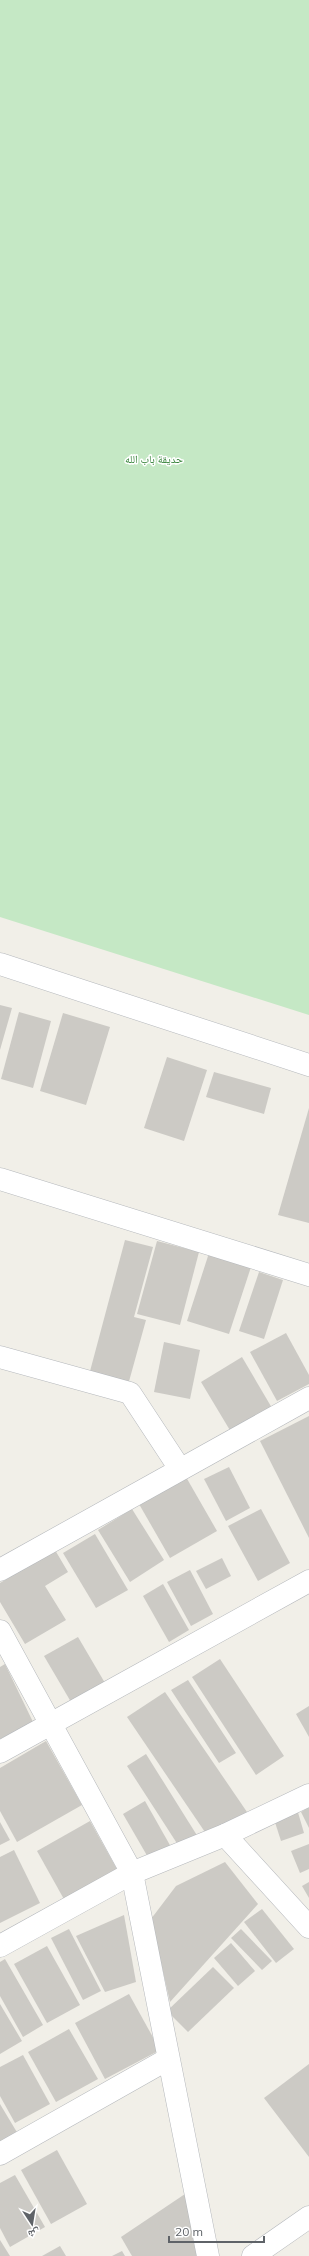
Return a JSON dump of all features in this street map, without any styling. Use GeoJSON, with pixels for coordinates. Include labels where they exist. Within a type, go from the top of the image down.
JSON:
{"type":"FeatureCollection","features":[{"type":"Feature","properties":{"kind":"street"},"geometry":{"type":"LineString","coordinates":[[0,964],[309,1065]]}},
{"type":"Feature","properties":{"kind":"street"},"geometry":{"type":"LineString","coordinates":[[0,1179],[309,1275]]}},
{"type":"Feature","properties":{"kind":"street"},"geometry":{"type":"LineString","coordinates":[[0,1357],[130,1393],[180,1469]]}},
{"type":"Feature","properties":{"kind":"street"},"geometry":{"type":"LineString","coordinates":[[0,1570],[309,1398]]}},
{"type":"Feature","properties":{"kind":"street"},"geometry":{"type":"LineString","coordinates":[[0,1752],[309,1581]]}},
{"type":"Feature","properties":{"kind":"street"},"geometry":{"type":"LineString","coordinates":[[0,1631],[132,1873],[208,2256]]}},
{"type":"Feature","properties":{"kind":"street"},"geometry":{"type":"LineString","coordinates":[[0,1946],[132,1873],[225,1835],[309,1795]]}},
{"type":"Feature","properties":{"kind":"street"},"geometry":{"type":"LineString","coordinates":[[225,1835],[309,1927]]}},
{"type":"Feature","properties":{"kind":"street"},"geometry":{"type":"LineString","coordinates":[[0,2154],[168,2059]]}},
{"type":"Feature","properties":{"kind":"street"},"geometry":{"type":"LineString","coordinates":[[253,2256],[309,2217]]}},
{"type":"Feature","properties":{"kind":"green space","name":"حديقة باب الله"},"geometry":{"type":"Polygon","coordinates":[[[0,0],[309,0],[309,1015],[0,917],[0,0]]]}},
{"type":"Feature","properties":{"kind":"building"},"geometry":{"type":"Polygon","coordinates":[[[0,1005],[12,1008],[0,1050],[0,1005]]]}},
{"type":"Feature","properties":{"kind":"building"},"geometry":{"type":"Polygon","coordinates":[[[19,1012],[51,1021],[33,1088],[1,1079],[19,1012]]]}},
{"type":"Feature","properties":{"kind":"building"},"geometry":{"type":"Polygon","coordinates":[[[63,1013],[110,1027],[86,1105],[40,1091],[63,1013]]]}},
{"type":"Feature","properties":{"kind":"building"},"geometry":{"type":"Polygon","coordinates":[[[167,1057],[207,1070],[184,1141],[144,1128],[167,1057]]]}},
{"type":"Feature","properties":{"kind":"building"},"geometry":{"type":"Polygon","coordinates":[[[214,1072],[271,1088],[264,1114],[206,1097],[214,1072]]]}},
{"type":"Feature","properties":{"kind":"building"},"geometry":{"type":"Polygon","coordinates":[[[309,1108],[309,1223],[278,1215],[309,1108]]]}},
{"type":"Feature","properties":{"kind":"building"},"geometry":{"type":"Polygon","coordinates":[[[125,1240],[153,1247],[134,1317],[146,1320],[128,1385],[89,1375],[125,1240]]]}},
{"type":"Feature","properties":{"kind":"building"},"geometry":{"type":"Polygon","coordinates":[[[157,1241],[199,1252],[180,1325],[137,1314],[157,1241]]]}},
{"type":"Feature","properties":{"kind":"building"},"geometry":{"type":"Polygon","coordinates":[[[209,1253],[251,1267],[229,1334],[187,1321],[209,1253]]]}},
{"type":"Feature","properties":{"kind":"building"},"geometry":{"type":"Polygon","coordinates":[[[259,1272],[283,1280],[264,1339],[239,1331],[259,1272]]]}},
{"type":"Feature","properties":{"kind":"building"},"geometry":{"type":"Polygon","coordinates":[[[286,1333],[309,1375],[309,1384],[277,1401],[250,1352],[286,1333]]]}},
{"type":"Feature","properties":{"kind":"building"},"geometry":{"type":"Polygon","coordinates":[[[164,1342],[200,1350],[190,1399],[154,1392],[164,1342]]]}},
{"type":"Feature","properties":{"kind":"building"},"geometry":{"type":"Polygon","coordinates":[[[242,1357],[272,1408],[231,1432],[201,1382],[242,1357]]]}},
{"type":"Feature","properties":{"kind":"building"},"geometry":{"type":"Polygon","coordinates":[[[309,1416],[309,1538],[260,1441],[309,1416]]]}},
{"type":"Feature","properties":{"kind":"building"},"geometry":{"type":"Polygon","coordinates":[[[229,1467],[250,1508],[226,1521],[204,1479],[229,1467]]]}},
{"type":"Feature","properties":{"kind":"building"},"geometry":{"type":"Polygon","coordinates":[[[186,1477],[217,1531],[170,1558],[139,1504],[186,1477]]]}},
{"type":"Feature","properties":{"kind":"building"},"geometry":{"type":"Polygon","coordinates":[[[132,1509],[164,1560],[130,1582],[98,1530],[132,1509]]]}},
{"type":"Feature","properties":{"kind":"building"},"geometry":{"type":"Polygon","coordinates":[[[261,1509],[290,1563],[258,1581],[228,1526],[261,1509]]]}},
{"type":"Feature","properties":{"kind":"building"},"geometry":{"type":"Polygon","coordinates":[[[95,1534],[128,1590],[96,1608],[63,1553],[95,1534]]]}},
{"type":"Feature","properties":{"kind":"building"},"geometry":{"type":"Polygon","coordinates":[[[55,1550],[68,1572],[45,1586],[66,1620],[25,1644],[0,1602],[0,1583],[55,1550]]]}},
{"type":"Feature","properties":{"kind":"building"},"geometry":{"type":"Polygon","coordinates":[[[222,1558],[231,1576],[206,1589],[196,1571],[222,1558]]]}},
{"type":"Feature","properties":{"kind":"building"},"geometry":{"type":"Polygon","coordinates":[[[190,1570],[213,1614],[191,1626],[167,1582],[190,1570]]]}},
{"type":"Feature","properties":{"kind":"building"},"geometry":{"type":"Polygon","coordinates":[[[163,1584],[189,1630],[169,1642],[143,1596],[163,1584]]]}},
{"type":"Feature","properties":{"kind":"building"},"geometry":{"type":"Polygon","coordinates":[[[78,1637],[105,1683],[71,1702],[44,1656],[78,1637]]]}},
{"type":"Feature","properties":{"kind":"building"},"geometry":{"type":"Polygon","coordinates":[[[220,1659],[284,1756],[256,1775],[192,1677],[220,1659]]]}},
{"type":"Feature","properties":{"kind":"building"},"geometry":{"type":"Polygon","coordinates":[[[5,1664],[33,1722],[0,1739],[0,1667],[5,1664]]]}},
{"type":"Feature","properties":{"kind":"building"},"geometry":{"type":"Polygon","coordinates":[[[188,1680],[236,1753],[219,1763],[171,1690],[188,1680]]]}},
{"type":"Feature","properties":{"kind":"building"},"geometry":{"type":"Polygon","coordinates":[[[165,1692],[247,1812],[209,1838],[127,1717],[165,1692]]]}},
{"type":"Feature","properties":{"kind":"building"},"geometry":{"type":"Polygon","coordinates":[[[309,1706],[309,1737],[296,1714],[309,1706]]]}},
{"type":"Feature","properties":{"kind":"building"},"geometry":{"type":"Polygon","coordinates":[[[46,1741],[82,1805],[17,1842],[0,1811],[0,1768],[46,1741]]]}},
{"type":"Feature","properties":{"kind":"building"},"geometry":{"type":"Polygon","coordinates":[[[146,1754],[198,1837],[180,1848],[127,1766],[146,1754]]]}},
{"type":"Feature","properties":{"kind":"building"},"geometry":{"type":"Polygon","coordinates":[[[145,1801],[171,1847],[149,1859],[123,1814],[145,1801]]]}},
{"type":"Feature","properties":{"kind":"building"},"geometry":{"type":"Polygon","coordinates":[[[309,1807],[309,1828],[301,1812],[309,1807]]]}},
{"type":"Feature","properties":{"kind":"building"},"geometry":{"type":"Polygon","coordinates":[[[297,1809],[304,1833],[281,1841],[273,1816],[297,1809]]]}},
{"type":"Feature","properties":{"kind":"building"},"geometry":{"type":"Polygon","coordinates":[[[90,1821],[118,1871],[65,1901],[37,1851],[90,1821]]]}},
{"type":"Feature","properties":{"kind":"building"},"geometry":{"type":"Polygon","coordinates":[[[0,1822],[10,1840],[0,1845],[0,1822]]]}},
{"type":"Feature","properties":{"kind":"building"},"geometry":{"type":"Polygon","coordinates":[[[309,1844],[309,1869],[300,1873],[291,1851],[309,1844]]]}},
{"type":"Feature","properties":{"kind":"building"},"geometry":{"type":"Polygon","coordinates":[[[14,1850],[40,1903],[0,1923],[0,1857],[14,1850]]]}},
{"type":"Feature","properties":{"kind":"building"},"geometry":{"type":"Polygon","coordinates":[[[225,1862],[258,1904],[170,2002],[151,1919],[176,1886],[225,1862]]]}},
{"type":"Feature","properties":{"kind":"building"},"geometry":{"type":"Polygon","coordinates":[[[309,1882],[309,1898],[302,1886],[309,1882]]]}},
{"type":"Feature","properties":{"kind":"building"},"geometry":{"type":"Polygon","coordinates":[[[262,1909],[294,1949],[276,1963],[244,1922],[262,1909]]]}},
{"type":"Feature","properties":{"kind":"building"},"geometry":{"type":"Polygon","coordinates":[[[124,1915],[136,1982],[105,1992],[76,1936],[124,1915]]]}},
{"type":"Feature","properties":{"kind":"building"},"geometry":{"type":"Polygon","coordinates":[[[69,1929],[101,1991],[83,2000],[51,1938],[69,1929]]]}},
{"type":"Feature","properties":{"kind":"building"},"geometry":{"type":"Polygon","coordinates":[[[241,1929],[272,1961],[262,1970],[231,1938],[241,1929]]]}},
{"type":"Feature","properties":{"kind":"building"},"geometry":{"type":"Polygon","coordinates":[[[231,1943],[255,1971],[238,1986],[214,1958],[231,1943]]]}},
{"type":"Feature","properties":{"kind":"building"},"geometry":{"type":"Polygon","coordinates":[[[47,1946],[80,2005],[47,2023],[14,1964],[47,1946]]]}},
{"type":"Feature","properties":{"kind":"building"},"geometry":{"type":"Polygon","coordinates":[[[5,1959],[43,2025],[23,2037],[0,1996],[0,1962],[5,1959]]]}},
{"type":"Feature","properties":{"kind":"building"},"geometry":{"type":"Polygon","coordinates":[[[213,1967],[234,1988],[188,2032],[167,2011],[213,1967]]]}},
{"type":"Feature","properties":{"kind":"building"},"geometry":{"type":"Polygon","coordinates":[[[129,1994],[160,2050],[105,2079],[75,2023],[129,1994]]]}},
{"type":"Feature","properties":{"kind":"building"},"geometry":{"type":"Polygon","coordinates":[[[0,2004],[22,2041],[0,2054],[0,2004]]]}},
{"type":"Feature","properties":{"kind":"building"},"geometry":{"type":"Polygon","coordinates":[[[69,2029],[98,2079],[56,2102],[28,2052],[69,2029]]]}},
{"type":"Feature","properties":{"kind":"building"},"geometry":{"type":"Polygon","coordinates":[[[23,2055],[50,2104],[15,2123],[0,2096],[0,2067],[23,2055]]]}},
{"type":"Feature","properties":{"kind":"building"},"geometry":{"type":"Polygon","coordinates":[[[309,2064],[309,2157],[264,2098],[309,2064]]]}},
{"type":"Feature","properties":{"kind":"building"},"geometry":{"type":"Polygon","coordinates":[[[0,2104],[18,2134],[0,2145],[0,2104]]]}},
{"type":"Feature","properties":{"kind":"building"},"geometry":{"type":"Polygon","coordinates":[[[57,2150],[87,2204],[51,2224],[21,2170],[57,2150]]]}},
{"type":"Feature","properties":{"kind":"building"},"geometry":{"type":"Polygon","coordinates":[[[15,2175],[45,2227],[10,2247],[0,2228],[0,2183],[15,2175]]]}},
{"type":"Feature","properties":{"kind":"building"},"geometry":{"type":"Polygon","coordinates":[[[185,2194],[199,2256],[132,2256],[121,2237],[185,2194]]]}},
{"type":"Feature","properties":{"kind":"building"},"geometry":{"type":"Polygon","coordinates":[[[0,2240],[10,2256],[0,2256],[0,2240]]]}},
{"type":"Feature","properties":{"kind":"building"},"geometry":{"type":"Polygon","coordinates":[[[60,2246],[66,2256],[42,2256],[60,2246]]]}},
{"type":"Feature","properties":{"kind":"building"},"geometry":{"type":"Polygon","coordinates":[[[122,2251],[125,2256],[112,2256],[122,2251]]]}}]}
